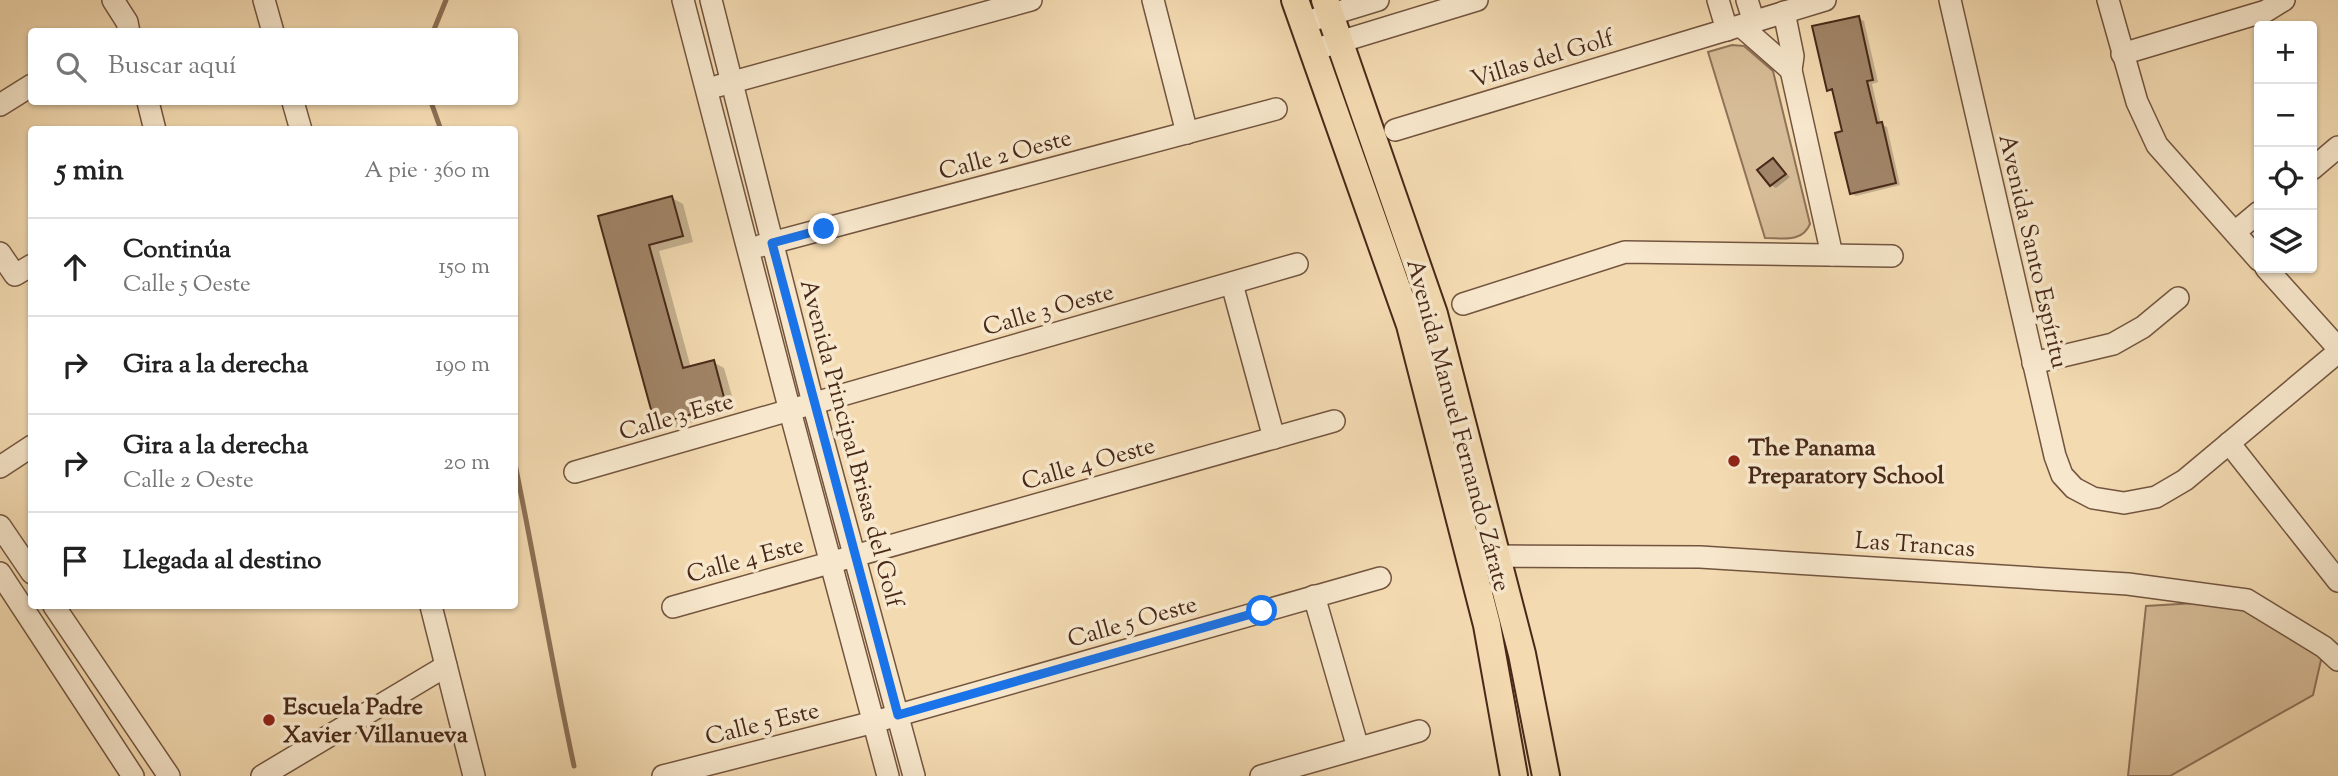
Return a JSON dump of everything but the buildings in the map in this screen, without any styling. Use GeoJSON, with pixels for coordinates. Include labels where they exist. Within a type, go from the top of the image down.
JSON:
{"type":"FeatureCollection","features":[{"type":"Feature","properties":{"kind":"main road","name":"Avenida Manuel Fernando Zárate"},"geometry":{"type":"LineString","coordinates":[[1327,7],[1434,314],[1483,559],[1487,625],[1514,776]]}},
{"type":"Feature","properties":{"kind":"main road","name":"Avenida Manuel Fernando Zárate"},"geometry":{"type":"LineString","coordinates":[[1300,12],[1410,325],[1483,559],[1522,654],[1546,776]]}},
{"type":"Feature","properties":{"kind":"street"},"geometry":{"type":"LineString","coordinates":[[113,0],[123,28]]}},
{"type":"Feature","properties":{"kind":"street"},"geometry":{"type":"LineString","coordinates":[[264,0],[272,28]]}},
{"type":"Feature","properties":{"kind":"street","name":"Avenida Principal Brisas del Golf"},"geometry":{"type":"LineString","coordinates":[[683,0],[888,776]]}},
{"type":"Feature","properties":{"kind":"street","name":"Avenida Principal Brisas del Golf"},"geometry":{"type":"LineString","coordinates":[[710,0],[813,403],[914,776]]}},
{"type":"Feature","properties":{"kind":"street"},"geometry":{"type":"LineString","coordinates":[[706,90],[1031,0]]}},
{"type":"Feature","properties":{"kind":"street"},"geometry":{"type":"LineString","coordinates":[[1153,0],[1187,133]]}},
{"type":"Feature","properties":{"kind":"street"},"geometry":{"type":"LineString","coordinates":[[1300,12],[1378,0]]}},
{"type":"Feature","properties":{"kind":"street"},"geometry":{"type":"LineString","coordinates":[[1313,50],[1477,0]]}},
{"type":"Feature","properties":{"kind":"street"},"geometry":{"type":"LineString","coordinates":[[1718,0],[1741,26],[1791,70]]}},
{"type":"Feature","properties":{"kind":"street"},"geometry":{"type":"LineString","coordinates":[[1741,26],[1747,0]]}},
{"type":"Feature","properties":{"kind":"street","name":"Villas del Golf"},"geometry":{"type":"LineString","coordinates":[[1395,130],[1825,0]]}},
{"type":"Feature","properties":{"kind":"street","name":"Avenida Santo Espíritu"},"geometry":{"type":"LineString","coordinates":[[1951,0],[2032,363],[2062,475],[2074,488],[2093,498],[2124,503],[2156,497],[2185,480],[2229,443]]}},
{"type":"Feature","properties":{"kind":"street"},"geometry":{"type":"LineString","coordinates":[[2108,0],[2137,102],[2157,145],[2254,254]]}},
{"type":"Feature","properties":{"kind":"street"},"geometry":{"type":"LineString","coordinates":[[2122,54],[2266,11],[2284,0]]}},
{"type":"Feature","properties":{"kind":"street"},"geometry":{"type":"LineString","coordinates":[[1784,12],[1793,56],[1791,70],[1832,255]]}},
{"type":"Feature","properties":{"kind":"street"},"geometry":{"type":"LineString","coordinates":[[0,105],[28,88]]}},
{"type":"Feature","properties":{"kind":"street"},"geometry":{"type":"LineString","coordinates":[[149,105],[154,126]]}},
{"type":"Feature","properties":{"kind":"street"},"geometry":{"type":"LineString","coordinates":[[294,105],[300,126]]}},
{"type":"Feature","properties":{"kind":"street","name":"Calle 2 Oeste"},"geometry":{"type":"LineString","coordinates":[[747,249],[1276,109]]}},
{"type":"Feature","properties":{"kind":"street"},"geometry":{"type":"LineString","coordinates":[[2317,165],[2338,147]]}},
{"type":"Feature","properties":{"kind":"street"},"geometry":{"type":"LineString","coordinates":[[2235,232],[2254,216]]}},
{"type":"Feature","properties":{"kind":"street"},"geometry":{"type":"LineString","coordinates":[[1463,304],[1625,252],[1892,256]]}},
{"type":"Feature","properties":{"kind":"street"},"geometry":{"type":"LineString","coordinates":[[0,253],[23,270]]}},
{"type":"Feature","properties":{"kind":"street","name":"Calle 3 Oeste"},"geometry":{"type":"LineString","coordinates":[[790,411],[1297,264]]}},
{"type":"Feature","properties":{"kind":"street"},"geometry":{"type":"LineString","coordinates":[[2270,273],[2338,350],[2229,443],[2338,581]]}},
{"type":"Feature","properties":{"kind":"street"},"geometry":{"type":"LineString","coordinates":[[1232,284],[1275,438]]}},
{"type":"Feature","properties":{"kind":"street"},"geometry":{"type":"LineString","coordinates":[[2032,363],[2113,344],[2143,327],[2178,298]]}},
{"type":"Feature","properties":{"kind":"street","name":"Calle 3 Este"},"geometry":{"type":"LineString","coordinates":[[575,472],[790,411]]}},
{"type":"Feature","properties":{"kind":"street","name":"Calle 4 Oeste"},"geometry":{"type":"LineString","coordinates":[[830,563],[1335,421]]}},
{"type":"Feature","properties":{"kind":"street"},"geometry":{"type":"LineString","coordinates":[[0,467],[28,449]]}},
{"type":"Feature","properties":{"kind":"street"},"geometry":{"type":"LineString","coordinates":[[0,526],[28,567]]}},
{"type":"Feature","properties":{"kind":"street","name":"Las Trancas"},"geometry":{"type":"LineString","coordinates":[[1483,559],[1700,556],[2141,586],[2247,600],[2324,647],[2338,660]]}},
{"type":"Feature","properties":{"kind":"street","name":"Calle 4 Este"},"geometry":{"type":"LineString","coordinates":[[673,607],[830,563]]}},
{"type":"Feature","properties":{"kind":"street"},"geometry":{"type":"LineString","coordinates":[[0,573],[133,776]]}},
{"type":"Feature","properties":{"kind":"street","name":"Calle 5 Oeste"},"geometry":{"type":"LineString","coordinates":[[874,722],[1380,578]]}},
{"type":"Feature","properties":{"kind":"street"},"geometry":{"type":"LineString","coordinates":[[1314,596],[1358,748]]}},
{"type":"Feature","properties":{"kind":"street"},"geometry":{"type":"LineString","coordinates":[[56,609],[169,776]]}},
{"type":"Feature","properties":{"kind":"street"},"geometry":{"type":"LineString","coordinates":[[432,609],[474,776]]}},
{"type":"Feature","properties":{"kind":"street"},"geometry":{"type":"LineString","coordinates":[[262,776],[446,666]]}},
{"type":"Feature","properties":{"kind":"street","name":"Calle 5 Este"},"geometry":{"type":"LineString","coordinates":[[663,776],[874,722]]}},
{"type":"Feature","properties":{"kind":"street"},"geometry":{"type":"LineString","coordinates":[[1261,776],[1419,731]]}},
{"type":"Feature","properties":{"kind":"shaded area"},"geometry":{"type":"Polygon","coordinates":[[[1732,45],[1744,46],[1773,71],[1810,224],[1807,230],[1797,237],[1765,238],[1708,52],[1732,45]]]}},
{"type":"Feature","properties":{"kind":"shaded area"},"geometry":{"type":"Polygon","coordinates":[[[2247,600],[2324,647],[2313,695],[2170,776],[2128,776],[2146,606],[2247,600]]]}},
{"type":"Feature","properties":{"kind":"waterway"},"geometry":{"type":"LineString","coordinates":[[435,28],[446,0]]}},
{"type":"Feature","properties":{"kind":"waterway"},"geometry":{"type":"LineString","coordinates":[[432,105],[440,126]]}},
{"type":"Feature","properties":{"kind":"waterway"},"geometry":{"type":"LineString","coordinates":[[518,480],[574,766]]}},
{"type":"Feature","properties":{"kind":"place","name":"The Panama Preparatory School"},"geometry":{"type":"Point","coordinates":[1734,461]}},
{"type":"Feature","properties":{"kind":"place","name":"Escuela Padre Xavier Villanueva"},"geometry":{"type":"Point","coordinates":[269,720]}},
{"type":"Feature","properties":{"kind":"route"},"geometry":{"type":"LineString","coordinates":[[824,229],[772,243],[898,715],[1262,611]]}}]}
